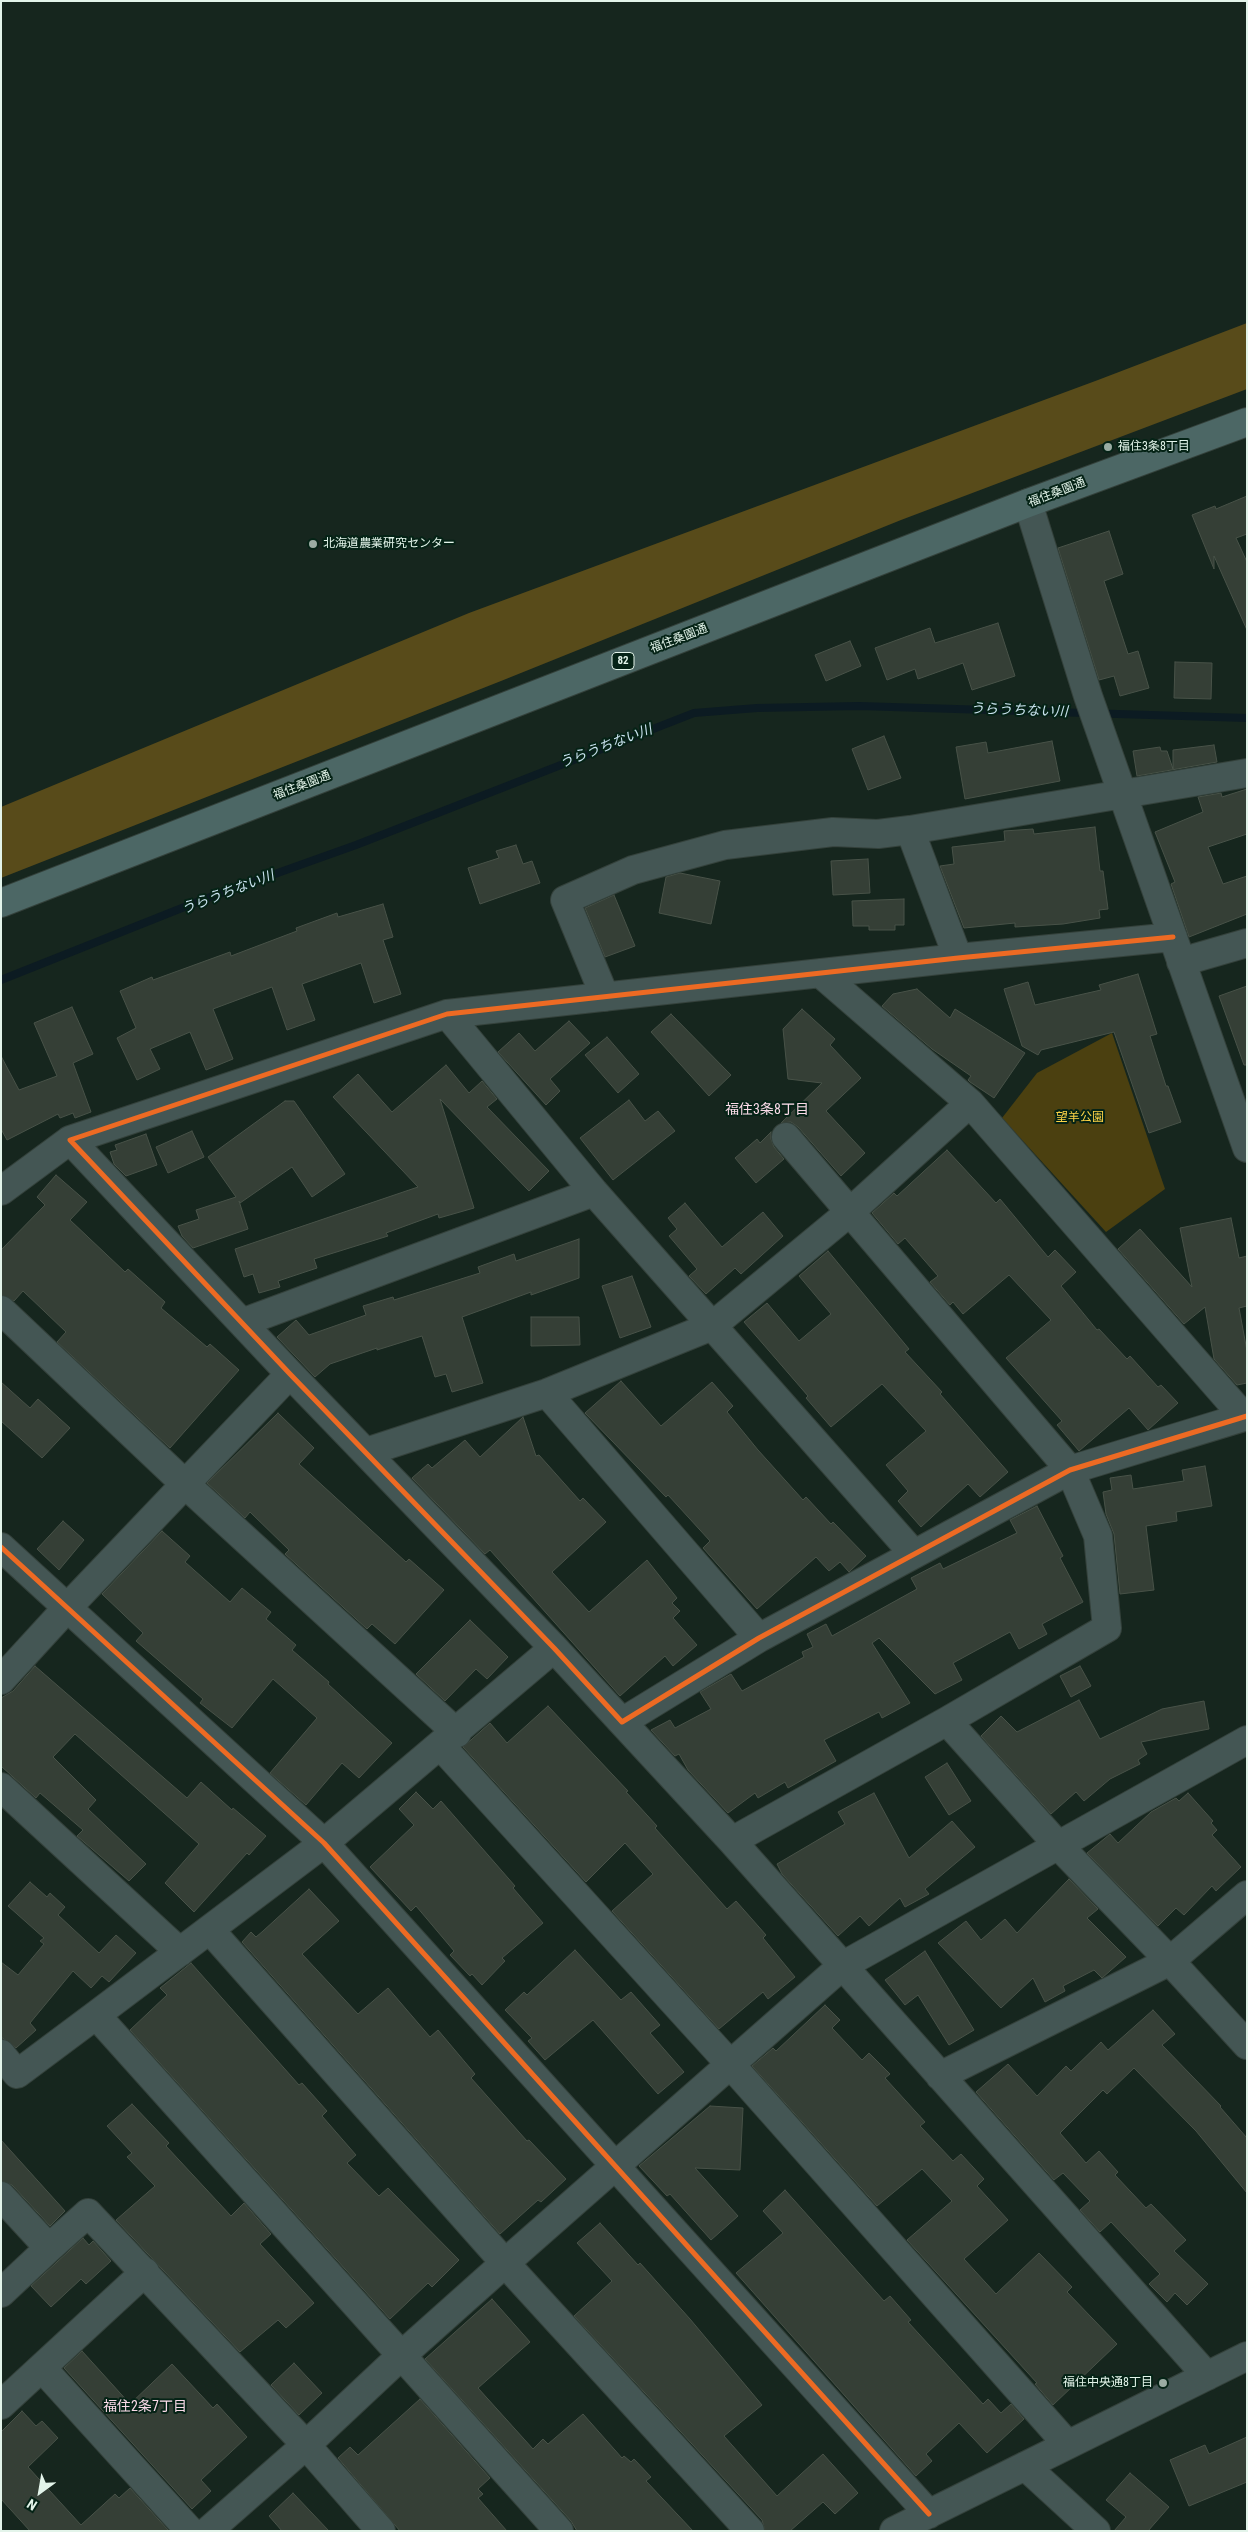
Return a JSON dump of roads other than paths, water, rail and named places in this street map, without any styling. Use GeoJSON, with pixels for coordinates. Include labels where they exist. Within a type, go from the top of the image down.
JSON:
{"type":"FeatureCollection","features":[{"type":"Feature","properties":{"kind":"main road","name":"福住桑園通"},"geometry":{"type":"LineString","coordinates":[[1,903],[1028,504],[1247,422]]}},
{"type":"Feature","properties":{"kind":"street"},"geometry":{"type":"LineString","coordinates":[[1028,504],[1088,696],[1177,950],[1244,1131]]}},
{"type":"Feature","properties":{"kind":"street"},"geometry":{"type":"LineString","coordinates":[[605,997],[565,900],[633,870],[725,845],[833,832],[878,834],[910,830],[1247,773]]}},
{"type":"Feature","properties":{"kind":"street"},"geometry":{"type":"LineString","coordinates":[[910,830],[958,958]]}},
{"type":"Feature","properties":{"kind":"street"},"geometry":{"type":"LineString","coordinates":[[1,1190],[70,1140],[447,1014],[958,958],[1177,950],[1247,943]]}},
{"type":"Feature","properties":{"kind":"street"},"geometry":{"type":"LineString","coordinates":[[622,1722],[759,1638],[913,1553],[1070,1470],[1245,1417],[970,1103],[820,973]]}},
{"type":"Feature","properties":{"kind":"street"},"geometry":{"type":"LineString","coordinates":[[447,1014],[594,1192],[913,1553]]}},
{"type":"Feature","properties":{"kind":"street"},"geometry":{"type":"LineString","coordinates":[[366,1452],[547,1392],[712,1326],[851,1211],[970,1103]]}},
{"type":"Feature","properties":{"kind":"street"},"geometry":{"type":"LineString","coordinates":[[732,1841],[947,1722],[1107,1628],[1098,1536],[1070,1470],[786,1137]]}},
{"type":"Feature","properties":{"kind":"street"},"geometry":{"type":"LineString","coordinates":[[70,1140],[244,1322],[290,1374],[554,1648],[732,1841],[1206,2376]]}},
{"type":"Feature","properties":{"kind":"street"},"geometry":{"type":"LineString","coordinates":[[244,1322],[594,1192]]}},
{"type":"Feature","properties":{"kind":"street"},"geometry":{"type":"LineString","coordinates":[[1,1310],[185,1484],[448,1739],[730,2064],[1067,2444]]}},
{"type":"Feature","properties":{"kind":"street"},"geometry":{"type":"LineString","coordinates":[[1,1680],[290,1374]]}},
{"type":"Feature","properties":{"kind":"street"},"geometry":{"type":"LineString","coordinates":[[547,1392],[759,1638]]}},
{"type":"Feature","properties":{"kind":"street"},"geometry":{"type":"LineString","coordinates":[[1,1547],[324,1843],[929,2514]]}},
{"type":"Feature","properties":{"kind":"street"},"geometry":{"type":"LineString","coordinates":[[1,2054],[16,2074],[324,1843],[554,1648]]}},
{"type":"Feature","properties":{"kind":"street"},"geometry":{"type":"LineString","coordinates":[[947,1722],[1057,1844],[1170,1961],[1247,2046]]}},
{"type":"Feature","properties":{"kind":"street"},"geometry":{"type":"LineString","coordinates":[[208,2531],[306,2446],[402,2355],[505,2263],[842,1966],[1057,1844],[1247,1740]]}},
{"type":"Feature","properties":{"kind":"street"},"geometry":{"type":"LineString","coordinates":[[1,1787],[180,1952]]}},
{"type":"Feature","properties":{"kind":"street"},"geometry":{"type":"LineString","coordinates":[[940,2076],[1170,1961],[1247,1895]]}},
{"type":"Feature","properties":{"kind":"street"},"geometry":{"type":"LineString","coordinates":[[210,1930],[505,2263],[750,2531]]}},
{"type":"Feature","properties":{"kind":"street"},"geometry":{"type":"LineString","coordinates":[[96,2015],[559,2531]]}},
{"type":"Feature","properties":{"kind":"street"},"geometry":{"type":"LineString","coordinates":[[1,2196],[49,2248]]}},
{"type":"Feature","properties":{"kind":"street"},"geometry":{"type":"LineString","coordinates":[[1,2293],[88,2213],[306,2446],[381,2531]]}},
{"type":"Feature","properties":{"kind":"street"},"geometry":{"type":"LineString","coordinates":[[1,2405],[43,2369],[145,2272]]}},
{"type":"Feature","properties":{"kind":"street"},"geometry":{"type":"LineString","coordinates":[[894,2531],[1247,2356]]}},
{"type":"Feature","properties":{"kind":"street"},"geometry":{"type":"LineString","coordinates":[[43,2369],[190,2531]]}},
{"type":"Feature","properties":{"kind":"street"},"geometry":{"type":"LineString","coordinates":[[1024,2466],[1096,2531]]}},
{"type":"Feature","properties":{"kind":"waterway","name":"うらうちない川"},"geometry":{"type":"LineString","coordinates":[[1,980],[202,900],[356,845],[694,713],[757,708],[859,706],[1247,718]]}},
{"type":"Feature","properties":{"kind":"place","name":"福住3条8丁目"},"geometry":{"type":"Point","coordinates":[1108,447]}},
{"type":"Feature","properties":{"kind":"place","name":"北海道農業研究センター"},"geometry":{"type":"Point","coordinates":[313,544]}},
{"type":"Feature","properties":{"kind":"place","name":"福住中央通8丁目"},"geometry":{"type":"Point","coordinates":[1163,2383]}},
{"type":"Feature","properties":{"kind":"district","name":"福住3条8丁目"},"geometry":{"type":"Point","coordinates":[767,1110]}},
{"type":"Feature","properties":{"kind":"district","name":"福住2条7丁目"},"geometry":{"type":"Point","coordinates":[145,2407]}},
{"type":"Feature","properties":{"kind":"park label","name":"望羊公園"},"geometry":{"type":"Point","coordinates":[1080,1118]}}]}
